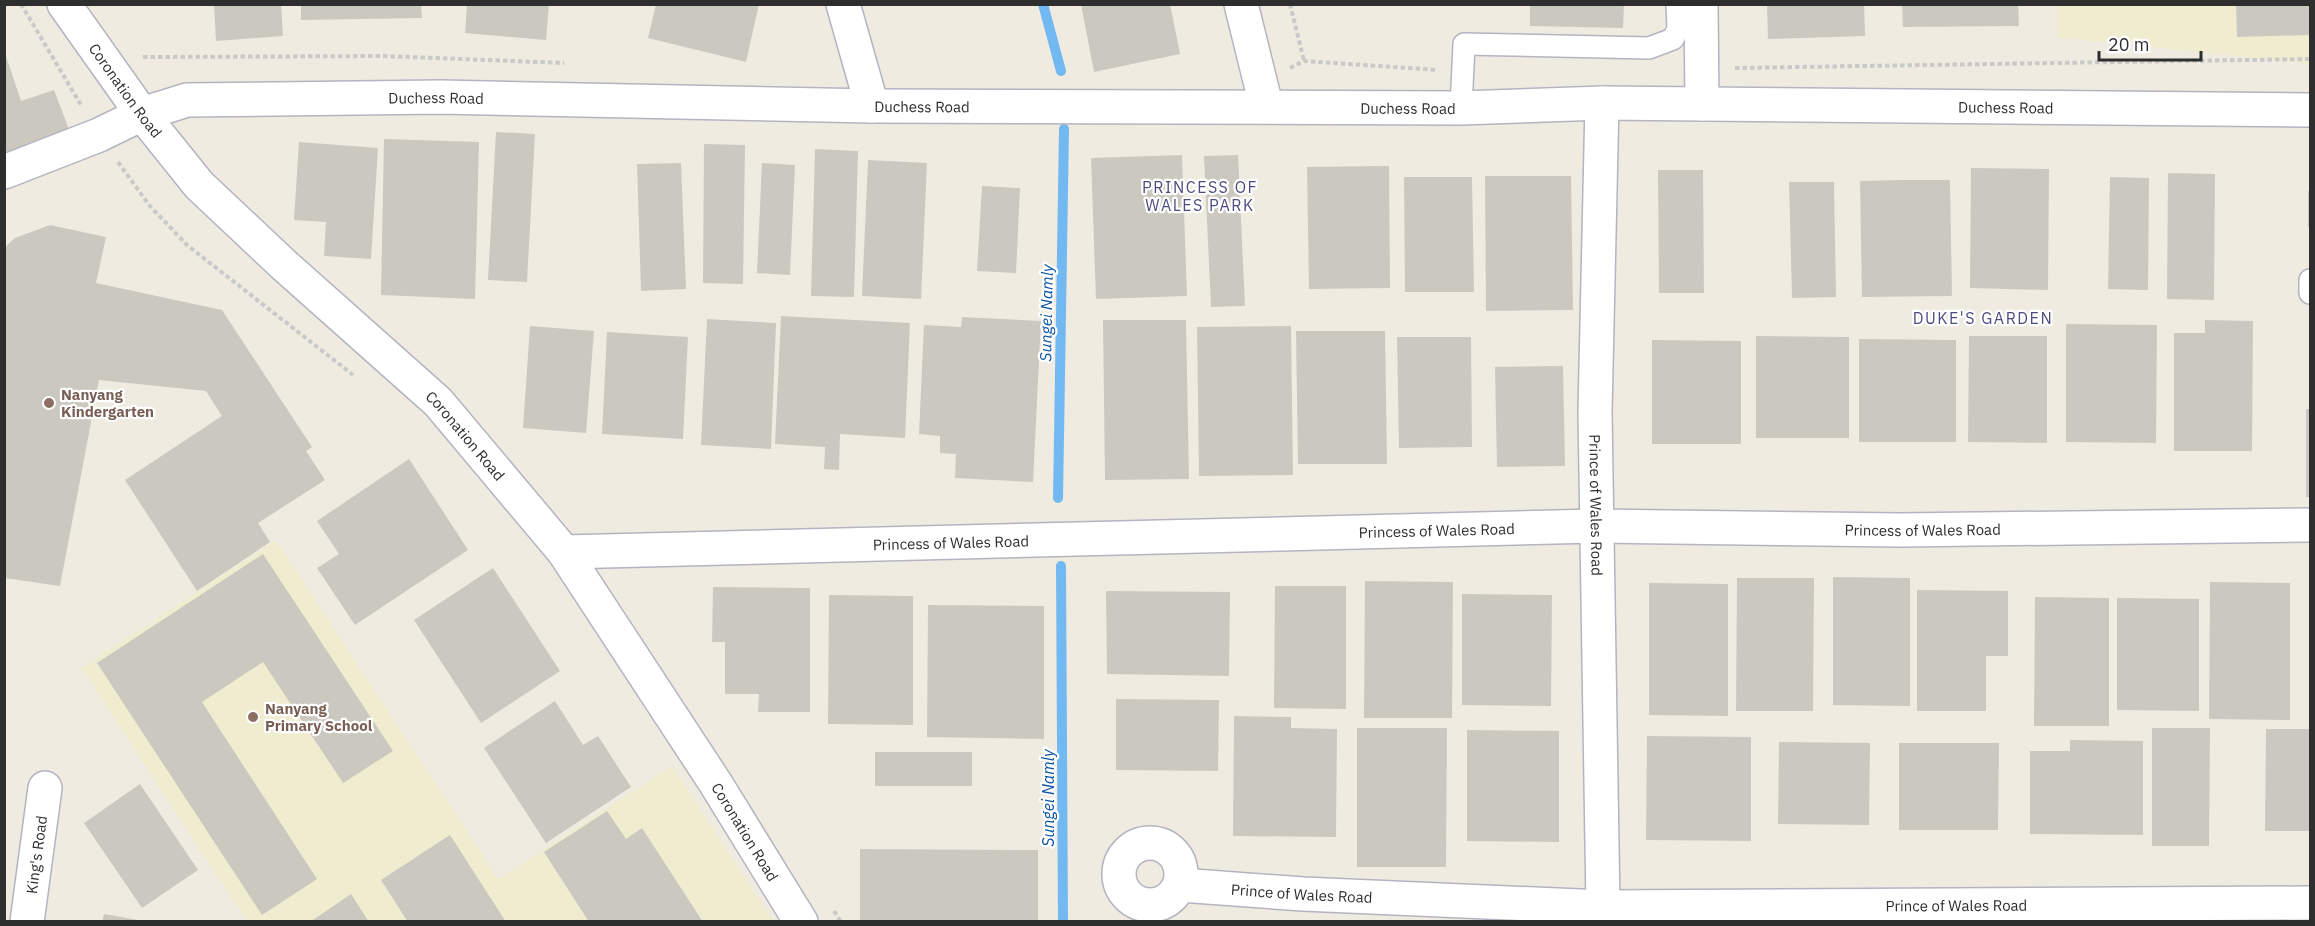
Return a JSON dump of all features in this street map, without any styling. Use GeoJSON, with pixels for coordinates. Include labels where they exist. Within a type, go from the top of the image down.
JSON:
{"type":"FeatureCollection","features":[{"type":"Feature","properties":{"kind":"street","name":"Coronation Road"},"geometry":{"type":"LineString","coordinates":[[64,4],[142,114],[199,185],[284,265],[438,402],[564,552],[716,784],[801,921]]}},
{"type":"Feature","properties":{"kind":"street"},"geometry":{"type":"LineString","coordinates":[[843,4],[872,106]]}},
{"type":"Feature","properties":{"kind":"street"},"geometry":{"type":"LineString","coordinates":[[1241,4],[1266,105]]}},
{"type":"Feature","properties":{"kind":"street"},"geometry":{"type":"LineString","coordinates":[[1701,4],[1702,104]]}},
{"type":"Feature","properties":{"kind":"street","name":"Duchess Road"},"geometry":{"type":"LineString","coordinates":[[4,172],[99,135],[142,114],[187,100],[441,97],[872,106],[1266,105],[1461,108],[1602,103],[2310,110]]}},
{"type":"Feature","properties":{"kind":"street","name":"Prince of Wales Road"},"geometry":{"type":"LineString","coordinates":[[1602,103],[1595,337],[1603,907]]}},
{"type":"Feature","properties":{"kind":"street","name":"Princess of Wales Road"},"geometry":{"type":"LineString","coordinates":[[564,552],[1596,526],[1900,530],[2310,525]]}},
{"type":"Feature","properties":{"kind":"street","name":"King's Road"},"geometry":{"type":"LineString","coordinates":[[27,921],[45,788]]}},
{"type":"Feature","properties":{"kind":"street","name":"Prince of Wales Road"},"geometry":{"type":"LineString","coordinates":[[1180,885],[1603,907],[2310,903]]}},
{"type":"Feature","properties":{"kind":"lane"},"geometry":{"type":"LineString","coordinates":[[1461,108],[1464,44],[1649,48],[1673,39],[1678,29],[1677,4]]}},
{"type":"Feature","properties":{"kind":"lane"},"geometry":{"type":"LineString","coordinates":[[2310,280],[2310,293]]}},
{"type":"Feature","properties":{"kind":"path"},"geometry":{"type":"LineString","coordinates":[[21,4],[99,135],[149,205],[188,244],[356,378]]}},
{"type":"Feature","properties":{"kind":"path"},"geometry":{"type":"LineString","coordinates":[[1290,4],[1304,61]]}},
{"type":"Feature","properties":{"kind":"shaded area"},"geometry":{"type":"Polygon","coordinates":[[[2057,5],[2310,5],[2310,64],[2057,37],[2057,5]]]}},
{"type":"Feature","properties":{"kind":"shaded area","name":"Nanyang Primary School"},"geometry":{"type":"Polygon","coordinates":[[[276,540],[498,879],[672,766],[773,921],[247,921],[81,668],[276,540]]]}},
{"type":"Feature","properties":{"kind":"building"},"geometry":{"type":"Polygon","coordinates":[[[214,4],[281,4],[283,36],[216,41],[214,4]]]}},
{"type":"Feature","properties":{"kind":"building"},"geometry":{"type":"Polygon","coordinates":[[[301,4],[421,4],[422,18],[301,20],[301,4]]]}},
{"type":"Feature","properties":{"kind":"building"},"geometry":{"type":"Polygon","coordinates":[[[467,4],[549,4],[546,40],[465,33],[467,4]]]}},
{"type":"Feature","properties":{"kind":"building"},"geometry":{"type":"Polygon","coordinates":[[[656,4],[759,4],[746,62],[648,38],[656,4]]]}},
{"type":"Feature","properties":{"kind":"building"},"geometry":{"type":"Polygon","coordinates":[[[1081,4],[1170,4],[1180,54],[1094,72],[1081,4]]]}},
{"type":"Feature","properties":{"kind":"building"},"geometry":{"type":"Polygon","coordinates":[[[1530,4],[1624,4],[1623,28],[1530,26],[1530,4]]]}},
{"type":"Feature","properties":{"kind":"building"},"geometry":{"type":"Polygon","coordinates":[[[1767,4],[1864,4],[1865,36],[1768,39],[1767,4]]]}},
{"type":"Feature","properties":{"kind":"building"},"geometry":{"type":"Polygon","coordinates":[[[1902,4],[2018,4],[2019,26],[1903,27],[1902,4]]]}},
{"type":"Feature","properties":{"kind":"building"},"geometry":{"type":"Polygon","coordinates":[[[2236,4],[2310,4],[2310,35],[2237,37],[2236,4]]]}},
{"type":"Feature","properties":{"kind":"building"},"geometry":{"type":"Polygon","coordinates":[[[5,53],[21,101],[54,90],[70,132],[4,154],[5,53]]]}},
{"type":"Feature","properties":{"kind":"building"},"geometry":{"type":"Polygon","coordinates":[[[496,132],[535,134],[527,282],[488,280],[496,132]]]}},
{"type":"Feature","properties":{"kind":"building"},"geometry":{"type":"Polygon","coordinates":[[[384,139],[479,142],[475,299],[381,295],[384,139]]]}},
{"type":"Feature","properties":{"kind":"building"},"geometry":{"type":"Polygon","coordinates":[[[299,142],[378,148],[371,259],[324,256],[326,222],[294,220],[299,142]]]}},
{"type":"Feature","properties":{"kind":"building"},"geometry":{"type":"Polygon","coordinates":[[[704,144],[745,145],[743,284],[703,283],[704,144]]]}},
{"type":"Feature","properties":{"kind":"building"},"geometry":{"type":"Polygon","coordinates":[[[815,149],[858,151],[854,297],[811,296],[815,149]]]}},
{"type":"Feature","properties":{"kind":"building"},"geometry":{"type":"Polygon","coordinates":[[[1182,155],[1187,296],[1096,299],[1091,158],[1182,155]]]}},
{"type":"Feature","properties":{"kind":"building"},"geometry":{"type":"Polygon","coordinates":[[[1238,155],[1245,306],[1211,307],[1204,156],[1238,155]]]}},
{"type":"Feature","properties":{"kind":"building"},"geometry":{"type":"Polygon","coordinates":[[[868,160],[927,163],[921,299],[862,296],[868,160]]]}},
{"type":"Feature","properties":{"kind":"building"},"geometry":{"type":"Polygon","coordinates":[[[681,163],[686,289],[641,291],[637,164],[681,163]]]}},
{"type":"Feature","properties":{"kind":"building"},"geometry":{"type":"Polygon","coordinates":[[[762,163],[795,165],[790,275],[757,273],[762,163]]]}},
{"type":"Feature","properties":{"kind":"building"},"geometry":{"type":"Polygon","coordinates":[[[1389,166],[1390,288],[1309,289],[1307,167],[1389,166]]]}},
{"type":"Feature","properties":{"kind":"building"},"geometry":{"type":"Polygon","coordinates":[[[1971,168],[2049,169],[2048,290],[1970,288],[1971,168]]]}},
{"type":"Feature","properties":{"kind":"building"},"geometry":{"type":"Polygon","coordinates":[[[1658,170],[1703,170],[1704,293],[1659,293],[1658,170]]]}},
{"type":"Feature","properties":{"kind":"building"},"geometry":{"type":"Polygon","coordinates":[[[2168,173],[2215,174],[2214,300],[2167,299],[2168,173]]]}},
{"type":"Feature","properties":{"kind":"building"},"geometry":{"type":"Polygon","coordinates":[[[1485,176],[1571,176],[1573,310],[1486,311],[1485,176]]]}},
{"type":"Feature","properties":{"kind":"building"},"geometry":{"type":"Polygon","coordinates":[[[1404,177],[1472,177],[1474,292],[1405,292],[1404,177]]]}},
{"type":"Feature","properties":{"kind":"building"},"geometry":{"type":"Polygon","coordinates":[[[2110,177],[2149,178],[2148,290],[2108,289],[2110,177]]]}},
{"type":"Feature","properties":{"kind":"building"},"geometry":{"type":"Polygon","coordinates":[[[1950,180],[1952,296],[1862,297],[1860,181],[1950,180]]]}},
{"type":"Feature","properties":{"kind":"building"},"geometry":{"type":"Polygon","coordinates":[[[1789,182],[1834,182],[1836,297],[1792,298],[1789,182]]]}},
{"type":"Feature","properties":{"kind":"building"},"geometry":{"type":"Polygon","coordinates":[[[982,186],[1020,188],[1016,273],[977,271],[982,186]]]}},
{"type":"Feature","properties":{"kind":"building"},"geometry":{"type":"Polygon","coordinates":[[[2308,191],[2310,191],[2310,227],[2308,227],[2308,191]]]}},
{"type":"Feature","properties":{"kind":"building","name":"Nanyang Kindergarten"},"geometry":{"type":"Polygon","coordinates":[[[50,225],[106,237],[96,283],[222,310],[312,447],[306,451],[325,480],[258,523],[270,542],[197,591],[125,480],[222,416],[206,391],[99,380],[60,586],[4,578],[4,248],[15,238],[50,225]]]}},
{"type":"Feature","properties":{"kind":"building"},"geometry":{"type":"Polygon","coordinates":[[[781,316],[910,323],[905,438],[840,434],[839,470],[824,469],[825,447],[775,444],[781,316]]]}},
{"type":"Feature","properties":{"kind":"building"},"geometry":{"type":"Polygon","coordinates":[[[962,317],[1041,321],[1033,482],[955,478],[956,454],[940,453],[940,436],[919,434],[924,325],[961,327],[962,317]]]}},
{"type":"Feature","properties":{"kind":"building"},"geometry":{"type":"Polygon","coordinates":[[[707,319],[776,323],[771,449],[701,445],[707,319]]]}},
{"type":"Feature","properties":{"kind":"building"},"geometry":{"type":"Polygon","coordinates":[[[1103,320],[1186,320],[1189,479],[1105,480],[1103,320]]]}},
{"type":"Feature","properties":{"kind":"building"},"geometry":{"type":"Polygon","coordinates":[[[2205,320],[2253,321],[2252,451],[2174,451],[2174,333],[2205,333],[2205,320]]]}},
{"type":"Feature","properties":{"kind":"building"},"geometry":{"type":"Polygon","coordinates":[[[2066,324],[2157,325],[2156,443],[2066,442],[2066,324]]]}},
{"type":"Feature","properties":{"kind":"building"},"geometry":{"type":"Polygon","coordinates":[[[530,326],[594,331],[586,433],[523,428],[530,326]]]}},
{"type":"Feature","properties":{"kind":"building"},"geometry":{"type":"Polygon","coordinates":[[[1291,326],[1293,475],[1199,476],[1197,327],[1291,326]]]}},
{"type":"Feature","properties":{"kind":"building"},"geometry":{"type":"Polygon","coordinates":[[[1296,331],[1385,331],[1387,464],[1298,464],[1296,331]]]}},
{"type":"Feature","properties":{"kind":"building"},"geometry":{"type":"Polygon","coordinates":[[[607,332],[688,337],[683,439],[602,434],[607,332]]]}},
{"type":"Feature","properties":{"kind":"building"},"geometry":{"type":"Polygon","coordinates":[[[1756,336],[1849,337],[1849,438],[1756,438],[1756,336]]]}},
{"type":"Feature","properties":{"kind":"building"},"geometry":{"type":"Polygon","coordinates":[[[1969,336],[2047,336],[2047,443],[1968,442],[1969,336]]]}},
{"type":"Feature","properties":{"kind":"building"},"geometry":{"type":"Polygon","coordinates":[[[1397,337],[1471,337],[1472,447],[1399,448],[1397,337]]]}},
{"type":"Feature","properties":{"kind":"building"},"geometry":{"type":"Polygon","coordinates":[[[1859,339],[1956,340],[1956,442],[1859,442],[1859,339]]]}},
{"type":"Feature","properties":{"kind":"building"},"geometry":{"type":"Polygon","coordinates":[[[1652,340],[1741,341],[1741,444],[1652,444],[1652,340]]]}},
{"type":"Feature","properties":{"kind":"building"},"geometry":{"type":"Polygon","coordinates":[[[1563,366],[1565,466],[1497,467],[1495,367],[1563,366]]]}},
{"type":"Feature","properties":{"kind":"building"},"geometry":{"type":"Polygon","coordinates":[[[2306,409],[2310,409],[2310,497],[2306,497],[2306,409]]]}},
{"type":"Feature","properties":{"kind":"building"},"geometry":{"type":"Polygon","coordinates":[[[409,459],[468,550],[355,625],[317,568],[339,554],[317,521],[409,459]]]}},
{"type":"Feature","properties":{"kind":"building"},"geometry":{"type":"Polygon","coordinates":[[[263,554],[393,751],[343,783],[263,662],[202,702],[317,879],[262,915],[97,663],[263,554]]]}},
{"type":"Feature","properties":{"kind":"building"},"geometry":{"type":"Polygon","coordinates":[[[493,568],[560,671],[481,723],[414,620],[493,568]]]}},
{"type":"Feature","properties":{"kind":"building"},"geometry":{"type":"Polygon","coordinates":[[[1833,577],[1910,578],[1910,706],[1833,705],[1833,577]]]}},
{"type":"Feature","properties":{"kind":"building"},"geometry":{"type":"Polygon","coordinates":[[[1737,578],[1814,578],[1813,711],[1736,711],[1737,578]]]}},
{"type":"Feature","properties":{"kind":"building"},"geometry":{"type":"Polygon","coordinates":[[[1365,581],[1453,582],[1452,718],[1364,718],[1365,581]]]}},
{"type":"Feature","properties":{"kind":"building"},"geometry":{"type":"Polygon","coordinates":[[[2210,582],[2290,583],[2290,720],[2209,719],[2210,582]]]}},
{"type":"Feature","properties":{"kind":"building"},"geometry":{"type":"Polygon","coordinates":[[[1649,583],[1728,584],[1728,716],[1649,715],[1649,583]]]}},
{"type":"Feature","properties":{"kind":"building"},"geometry":{"type":"Polygon","coordinates":[[[1275,586],[1346,586],[1346,709],[1274,708],[1275,586]]]}},
{"type":"Feature","properties":{"kind":"building"},"geometry":{"type":"Polygon","coordinates":[[[713,587],[810,588],[810,712],[758,712],[759,694],[725,694],[725,642],[712,642],[713,587]]]}},
{"type":"Feature","properties":{"kind":"building"},"geometry":{"type":"Polygon","coordinates":[[[1917,590],[2008,591],[2008,656],[1986,656],[1986,711],[1917,711],[1917,590]]]}},
{"type":"Feature","properties":{"kind":"building"},"geometry":{"type":"Polygon","coordinates":[[[1106,591],[1230,592],[1229,676],[1107,674],[1106,591]]]}},
{"type":"Feature","properties":{"kind":"building"},"geometry":{"type":"Polygon","coordinates":[[[1462,594],[1552,595],[1551,706],[1462,705],[1462,594]]]}},
{"type":"Feature","properties":{"kind":"building"},"geometry":{"type":"Polygon","coordinates":[[[829,595],[913,596],[913,725],[828,724],[829,595]]]}},
{"type":"Feature","properties":{"kind":"building"},"geometry":{"type":"Polygon","coordinates":[[[2035,597],[2109,598],[2109,726],[2034,726],[2035,597]]]}},
{"type":"Feature","properties":{"kind":"building"},"geometry":{"type":"Polygon","coordinates":[[[2117,598],[2199,599],[2199,711],[2117,710],[2117,598]]]}},
{"type":"Feature","properties":{"kind":"building"},"geometry":{"type":"Polygon","coordinates":[[[928,605],[1044,606],[1044,739],[927,737],[928,605]]]}},
{"type":"Feature","properties":{"kind":"building"},"geometry":{"type":"Polygon","coordinates":[[[1116,699],[1219,700],[1218,771],[1116,770],[1116,699]]]}},
{"type":"Feature","properties":{"kind":"building"},"geometry":{"type":"Polygon","coordinates":[[[555,701],[583,745],[598,736],[631,787],[546,843],[484,748],[555,701]]]}},
{"type":"Feature","properties":{"kind":"building"},"geometry":{"type":"Polygon","coordinates":[[[1234,716],[1291,717],[1291,728],[1337,729],[1336,837],[1233,836],[1234,716]]]}},
{"type":"Feature","properties":{"kind":"building"},"geometry":{"type":"Polygon","coordinates":[[[1357,728],[1447,728],[1446,867],[1357,867],[1357,728]]]}},
{"type":"Feature","properties":{"kind":"building"},"geometry":{"type":"Polygon","coordinates":[[[2152,728],[2210,728],[2209,846],[2152,846],[2152,728]]]}},
{"type":"Feature","properties":{"kind":"building"},"geometry":{"type":"Polygon","coordinates":[[[2266,729],[2310,729],[2310,831],[2265,831],[2266,729]]]}},
{"type":"Feature","properties":{"kind":"building"},"geometry":{"type":"Polygon","coordinates":[[[1467,730],[1559,731],[1559,842],[1467,841],[1467,730]]]}},
{"type":"Feature","properties":{"kind":"building"},"geometry":{"type":"Polygon","coordinates":[[[1647,736],[1751,737],[1751,841],[1646,840],[1647,736]]]}},
{"type":"Feature","properties":{"kind":"building"},"geometry":{"type":"Polygon","coordinates":[[[2070,740],[2143,741],[2143,835],[2030,834],[2030,751],[2070,751],[2070,740]]]}},
{"type":"Feature","properties":{"kind":"building"},"geometry":{"type":"Polygon","coordinates":[[[1779,742],[1870,743],[1869,825],[1778,824],[1779,742]]]}},
{"type":"Feature","properties":{"kind":"building"},"geometry":{"type":"Polygon","coordinates":[[[1899,743],[1999,743],[1998,830],[1899,830],[1899,743]]]}},
{"type":"Feature","properties":{"kind":"building"},"geometry":{"type":"Polygon","coordinates":[[[875,752],[972,752],[972,786],[875,786],[875,752]]]}},
{"type":"Feature","properties":{"kind":"building"},"geometry":{"type":"Polygon","coordinates":[[[140,784],[198,870],[142,908],[84,823],[140,784]]]}},
{"type":"Feature","properties":{"kind":"building"},"geometry":{"type":"Polygon","coordinates":[[[607,811],[626,839],[642,828],[703,922],[589,922],[544,852],[607,811]]]}},
{"type":"Feature","properties":{"kind":"building"},"geometry":{"type":"Polygon","coordinates":[[[450,835],[506,922],[408,922],[381,880],[450,835]]]}},
{"type":"Feature","properties":{"kind":"building"},"geometry":{"type":"Polygon","coordinates":[[[860,849],[1038,850],[1038,922],[860,922],[860,849]]]}},
{"type":"Feature","properties":{"kind":"building"},"geometry":{"type":"Polygon","coordinates":[[[351,894],[369,922],[310,922],[351,894]]]}},
{"type":"Feature","properties":{"kind":"building"},"geometry":{"type":"Polygon","coordinates":[[[104,914],[138,920],[138,922],[102,922],[104,914]]]}},
{"type":"Feature","properties":{"kind":"waterway","name":"Sungei Namly"},"geometry":{"type":"LineString","coordinates":[[1043,4],[1061,71]]}},
{"type":"Feature","properties":{"kind":"waterway","name":"Sungei Namly"},"geometry":{"type":"LineString","coordinates":[[1058,498],[1064,129]]}},
{"type":"Feature","properties":{"kind":"waterway","name":"Sungei Namly"},"geometry":{"type":"LineString","coordinates":[[1061,566],[1063,922]]}},
{"type":"Feature","properties":{"kind":"place","name":"Nanyang Kindergarten"},"geometry":{"type":"Point","coordinates":[49,403]}},
{"type":"Feature","properties":{"kind":"place","name":"Nanyang Primary School"},"geometry":{"type":"Point","coordinates":[253,717]}},
{"type":"Feature","properties":{"kind":"district","name":"PRINCESS OF WALES PARK"},"geometry":{"type":"Point","coordinates":[1200,196]}},
{"type":"Feature","properties":{"kind":"district","name":"DUKE'S GARDEN"},"geometry":{"type":"Point","coordinates":[1983,318]}}]}
